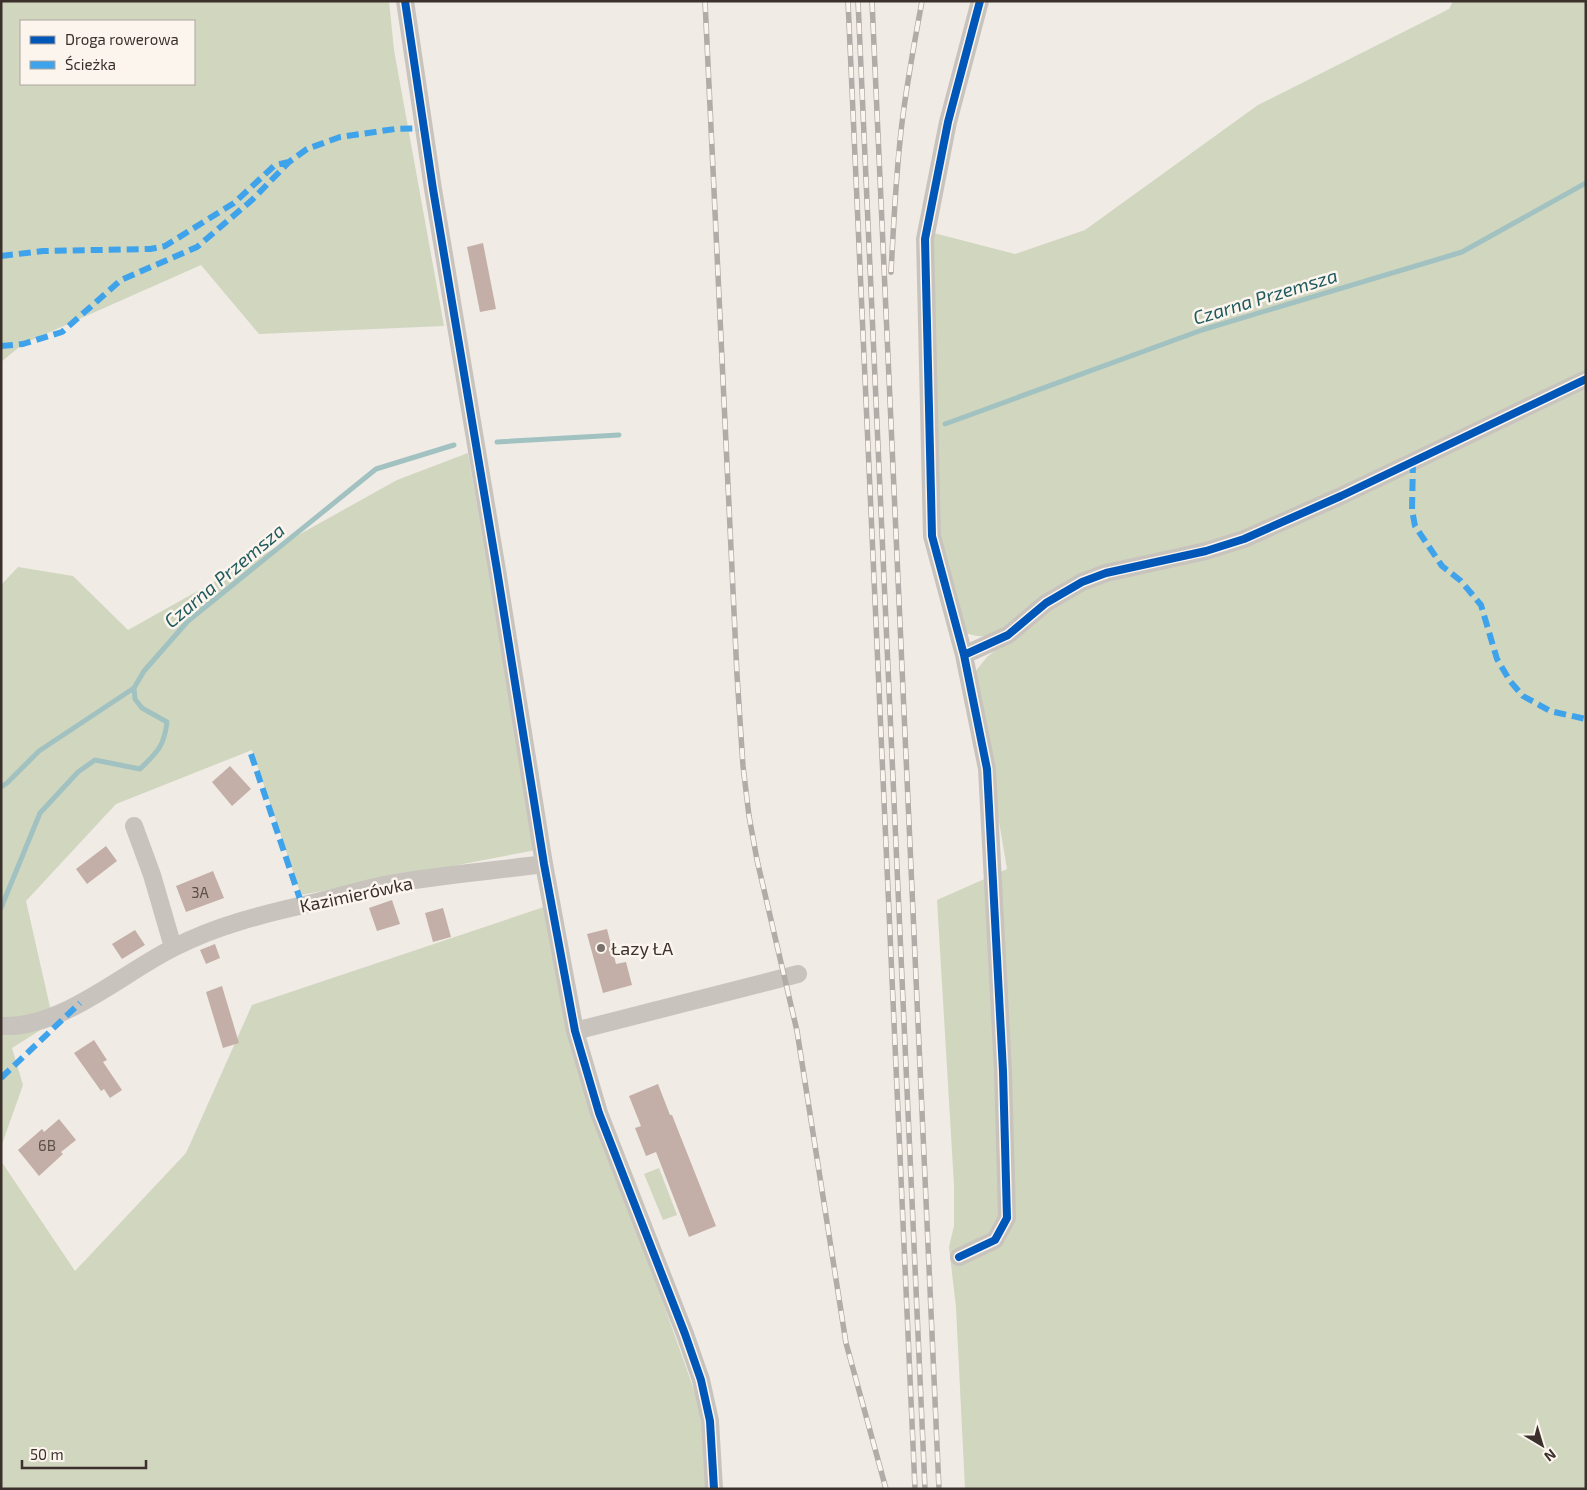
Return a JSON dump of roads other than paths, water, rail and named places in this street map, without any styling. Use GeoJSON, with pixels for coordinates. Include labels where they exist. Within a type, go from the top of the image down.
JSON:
{"type":"FeatureCollection","features":[{"type":"Feature","properties":{"kind":"street"},"geometry":{"type":"LineString","coordinates":[[405,1],[432,189],[497,570],[544,864],[576,1031],[599,1113],[701,1380],[710,1421],[714,1489]]}},
{"type":"Feature","properties":{"kind":"street"},"geometry":{"type":"LineString","coordinates":[[959,1257],[995,1240],[1007,1218],[1003,1071],[987,769],[964,655],[932,536],[925,239],[948,122],[980,1]]}},
{"type":"Feature","properties":{"kind":"street"},"geometry":{"type":"LineString","coordinates":[[964,655],[1008,635],[1046,603],[1082,582],[1106,573],[1206,551],[1244,538],[1341,496],[1586,380]]}},
{"type":"Feature","properties":{"kind":"street"},"geometry":{"type":"LineString","coordinates":[[134,826],[152,875],[173,947]]}},
{"type":"Feature","properties":{"kind":"street","name":"Kazimierówka"},"geometry":{"type":"LineString","coordinates":[[1,1026],[36,1023],[58,1015],[173,947],[202,934],[282,910],[389,884],[544,864]]}},
{"type":"Feature","properties":{"kind":"street"},"geometry":{"type":"LineString","coordinates":[[576,1031],[798,974]]}},
{"type":"Feature","properties":{"kind":"waterway","name":"Czarna Przemsza"},"geometry":{"type":"LineString","coordinates":[[945,424],[1202,330],[1462,252],[1586,183]]}},
{"type":"Feature","properties":{"kind":"waterway","name":"Czarna Przemsza"},"geometry":{"type":"LineString","coordinates":[[497,442],[619,435]]}},
{"type":"Feature","properties":{"kind":"waterway","name":"Czarna Przemsza"},"geometry":{"type":"LineString","coordinates":[[1,908],[40,813],[78,772],[95,760],[140,769],[159,749],[164,738],[167,722],[142,708],[135,699],[134,688],[144,671],[188,621],[376,469],[454,445]]}},
{"type":"Feature","properties":{"kind":"waterway"},"geometry":{"type":"LineString","coordinates":[[1,787],[39,751],[134,688]]}},
{"type":"Feature","properties":{"kind":"railway"},"geometry":{"type":"LineString","coordinates":[[705,1],[737,675],[743,766],[749,816],[757,860],[797,1031],[846,1343],[886,1489]]}},
{"type":"Feature","properties":{"kind":"railway"},"geometry":{"type":"LineString","coordinates":[[848,1],[915,1489]]}},
{"type":"Feature","properties":{"kind":"railway"},"geometry":{"type":"LineString","coordinates":[[858,1],[925,1489]]}},
{"type":"Feature","properties":{"kind":"railway"},"geometry":{"type":"LineString","coordinates":[[872,1],[939,1489]]}},
{"type":"Feature","properties":{"kind":"railway"},"geometry":{"type":"LineString","coordinates":[[891,272],[901,135],[909,72],[922,1]]}},
{"type":"Feature","properties":{"kind":"place","name":"Łazy ŁA"},"geometry":{"type":"Point","coordinates":[601,948]}}]}
